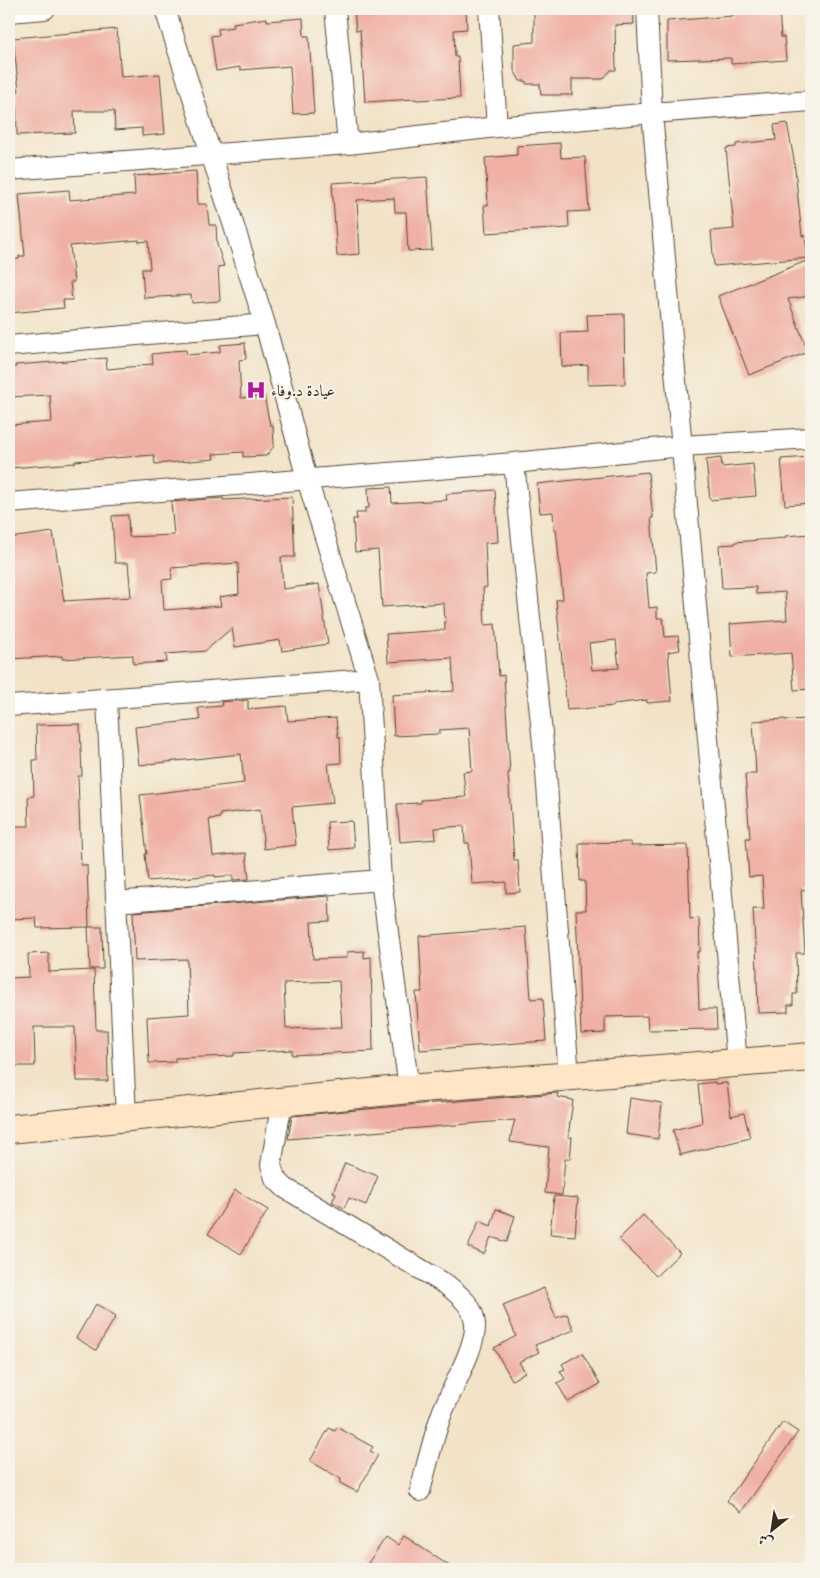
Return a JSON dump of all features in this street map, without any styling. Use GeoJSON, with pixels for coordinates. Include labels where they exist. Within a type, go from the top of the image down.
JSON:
{"type":"FeatureCollection","features":[{"type":"Feature","properties":{"kind":"street"},"geometry":{"type":"LineString","coordinates":[[9,12],[45,9]]}},
{"type":"Feature","properties":{"kind":"street"},"geometry":{"type":"LineString","coordinates":[[165,9],[265,324],[307,479],[369,678],[381,880],[409,1090]]}},
{"type":"Feature","properties":{"kind":"street"},"geometry":{"type":"LineString","coordinates":[[335,9],[348,144]]}},
{"type":"Feature","properties":{"kind":"street"},"geometry":{"type":"LineString","coordinates":[[489,9],[497,127]]}},
{"type":"Feature","properties":{"kind":"street"},"geometry":{"type":"LineString","coordinates":[[647,9],[652,113],[737,1062]]}},
{"type":"Feature","properties":{"kind":"street"},"geometry":{"type":"LineString","coordinates":[[9,170],[348,144],[497,127],[811,101]]}},
{"type":"Feature","properties":{"kind":"street"},"geometry":{"type":"LineString","coordinates":[[9,346],[265,324]]}},
{"type":"Feature","properties":{"kind":"street"},"geometry":{"type":"LineString","coordinates":[[9,503],[514,463],[682,446],[811,438]]}},
{"type":"Feature","properties":{"kind":"street"},"geometry":{"type":"LineString","coordinates":[[514,463],[546,772],[569,1076]]}},
{"type":"Feature","properties":{"kind":"street"},"geometry":{"type":"LineString","coordinates":[[9,706],[369,678]]}},
{"type":"Feature","properties":{"kind":"street"},"geometry":{"type":"LineString","coordinates":[[107,699],[126,1117]]}},
{"type":"Feature","properties":{"kind":"street"},"geometry":{"type":"LineString","coordinates":[[116,902],[381,880]]}},
{"type":"Feature","properties":{"kind":"street"},"geometry":{"type":"LineString","coordinates":[[9,1129],[409,1090],[811,1056]]}},
{"type":"Feature","properties":{"kind":"street"},"geometry":{"type":"LineString","coordinates":[[282,1102],[271,1165],[275,1178],[285,1188],[446,1285],[464,1299],[471,1310],[475,1324],[472,1342],[442,1414],[420,1491]]}},
{"type":"Feature","properties":{"kind":"building"},"geometry":{"type":"Polygon","coordinates":[[[354,9],[466,9],[467,29],[454,30],[455,57],[458,57],[460,98],[365,102],[360,30],[356,31],[354,9]]]}},
{"type":"Feature","properties":{"kind":"building"},"geometry":{"type":"Polygon","coordinates":[[[534,9],[633,9],[634,24],[615,25],[616,70],[611,70],[603,79],[572,79],[572,95],[541,95],[540,84],[526,84],[526,81],[520,81],[514,70],[514,44],[534,42],[534,9]]]}},
{"type":"Feature","properties":{"kind":"building"},"geometry":{"type":"Polygon","coordinates":[[[779,9],[781,37],[784,37],[786,60],[731,64],[731,58],[667,60],[667,21],[733,16],[732,10],[779,9]]]}},
{"type":"Feature","properties":{"kind":"building"},"geometry":{"type":"Polygon","coordinates":[[[267,18],[267,21],[303,18],[304,36],[309,36],[314,113],[293,114],[290,66],[240,70],[240,67],[216,71],[211,36],[219,35],[218,29],[234,27],[233,23],[267,18]]]}},
{"type":"Feature","properties":{"kind":"building"},"geometry":{"type":"Polygon","coordinates":[[[117,29],[121,77],[160,74],[165,134],[142,136],[142,128],[115,130],[114,111],[74,111],[75,133],[17,135],[16,92],[19,91],[13,38],[117,29]]]}},
{"type":"Feature","properties":{"kind":"building"},"geometry":{"type":"Polygon","coordinates":[[[787,123],[794,160],[802,236],[805,235],[808,258],[714,266],[711,231],[734,229],[726,148],[736,147],[736,144],[776,140],[774,125],[787,123]]]}},
{"type":"Feature","properties":{"kind":"building"},"geometry":{"type":"Polygon","coordinates":[[[560,143],[561,158],[585,157],[589,211],[568,212],[569,228],[486,233],[484,205],[488,205],[485,158],[517,155],[517,146],[560,143]]]}},
{"type":"Feature","properties":{"kind":"building"},"geometry":{"type":"Polygon","coordinates":[[[196,171],[198,204],[207,204],[209,225],[216,225],[217,245],[224,266],[218,267],[220,301],[192,303],[191,295],[144,298],[142,269],[150,269],[148,241],[139,242],[139,240],[70,246],[74,282],[70,282],[72,300],[63,300],[64,308],[9,313],[9,260],[25,256],[19,194],[69,190],[70,200],[135,195],[134,176],[196,171]]]}},
{"type":"Feature","properties":{"kind":"building"},"geometry":{"type":"Polygon","coordinates":[[[427,177],[432,250],[408,251],[406,212],[395,212],[394,198],[357,200],[360,254],[337,256],[332,183],[427,177]]]}},
{"type":"Feature","properties":{"kind":"building"},"geometry":{"type":"Polygon","coordinates":[[[809,260],[811,296],[788,299],[808,352],[749,375],[718,296],[809,260]]]}},
{"type":"Feature","properties":{"kind":"building"},"geometry":{"type":"Polygon","coordinates":[[[624,314],[625,384],[588,385],[588,365],[562,367],[561,333],[588,332],[587,315],[624,314]]]}},
{"type":"Feature","properties":{"kind":"building"},"geometry":{"type":"Polygon","coordinates":[[[245,343],[246,359],[239,360],[241,398],[264,396],[270,425],[273,425],[274,446],[266,456],[243,457],[243,452],[213,454],[214,459],[155,464],[154,455],[9,468],[9,425],[52,422],[50,395],[9,397],[9,368],[16,367],[15,365],[106,358],[107,369],[141,366],[153,364],[152,354],[186,350],[187,355],[220,352],[220,345],[245,343]]]}},
{"type":"Feature","properties":{"kind":"building"},"geometry":{"type":"Polygon","coordinates":[[[811,457],[811,503],[785,505],[781,459],[811,457]]]}},
{"type":"Feature","properties":{"kind":"building"},"geometry":{"type":"Polygon","coordinates":[[[721,458],[722,467],[753,464],[756,496],[710,500],[706,460],[721,458]]]}},
{"type":"Feature","properties":{"kind":"building"},"geometry":{"type":"Polygon","coordinates":[[[648,472],[656,572],[646,573],[649,608],[657,607],[657,618],[663,618],[665,637],[678,636],[680,650],[668,652],[672,701],[647,703],[647,700],[614,704],[614,706],[567,710],[556,600],[563,599],[556,529],[554,529],[553,512],[540,513],[537,484],[648,472]],[[616,640],[589,643],[592,670],[619,668],[616,640]]]}},
{"type":"Feature","properties":{"kind":"building"},"geometry":{"type":"Polygon","coordinates":[[[391,487],[392,503],[447,500],[446,494],[495,490],[498,542],[485,543],[487,587],[483,588],[485,625],[495,624],[499,676],[504,675],[514,860],[518,860],[520,892],[506,893],[506,882],[472,884],[469,843],[465,843],[464,826],[435,828],[436,839],[400,842],[397,804],[421,803],[421,800],[466,797],[463,772],[472,771],[469,728],[439,730],[439,734],[394,736],[392,695],[454,691],[452,658],[388,662],[386,634],[445,630],[444,603],[382,607],[378,550],[355,552],[353,519],[357,519],[356,513],[365,513],[365,508],[369,508],[368,488],[391,487]]]}},
{"type":"Feature","properties":{"kind":"building"},"geometry":{"type":"Polygon","coordinates":[[[292,497],[295,557],[281,557],[283,589],[319,584],[328,644],[282,651],[280,640],[235,647],[232,628],[205,651],[166,654],[167,662],[133,664],[133,655],[62,659],[62,656],[9,659],[9,538],[53,532],[64,601],[131,597],[128,563],[115,563],[112,516],[128,515],[129,537],[174,535],[171,502],[223,498],[223,500],[292,497]],[[238,563],[171,568],[172,579],[162,580],[164,610],[221,606],[219,597],[239,594],[238,563]]]}},
{"type":"Feature","properties":{"kind":"building"},"geometry":{"type":"Polygon","coordinates":[[[811,534],[811,689],[794,690],[791,653],[732,657],[730,624],[787,620],[785,592],[756,594],[756,587],[722,588],[719,545],[811,534]]]}},
{"type":"Feature","properties":{"kind":"building"},"geometry":{"type":"Polygon","coordinates":[[[248,700],[248,709],[286,706],[288,721],[336,718],[338,737],[340,737],[341,763],[328,764],[333,803],[292,807],[296,845],[264,849],[260,809],[220,814],[220,818],[209,819],[213,856],[246,853],[249,879],[233,880],[233,875],[215,877],[215,875],[148,881],[145,854],[147,854],[140,795],[244,783],[241,754],[139,765],[135,727],[200,720],[198,708],[222,706],[221,702],[248,700]]]}},
{"type":"Feature","properties":{"kind":"building"},"geometry":{"type":"Polygon","coordinates":[[[811,719],[811,889],[801,890],[805,953],[796,953],[797,994],[793,994],[793,1005],[788,1005],[788,1012],[758,1013],[753,909],[764,909],[762,876],[749,877],[746,838],[750,838],[745,774],[756,774],[753,721],[811,719]]]}},
{"type":"Feature","properties":{"kind":"building"},"geometry":{"type":"Polygon","coordinates":[[[80,724],[82,776],[78,776],[81,865],[87,865],[89,927],[37,928],[36,918],[9,919],[9,826],[29,826],[28,797],[34,796],[33,760],[37,760],[36,725],[80,724]]]}},
{"type":"Feature","properties":{"kind":"building"},"geometry":{"type":"Polygon","coordinates":[[[352,821],[354,848],[329,850],[327,822],[352,821]]]}},
{"type":"Feature","properties":{"kind":"building"},"geometry":{"type":"Polygon","coordinates":[[[631,842],[631,846],[688,845],[690,919],[699,918],[700,952],[697,952],[699,1009],[716,1009],[717,1029],[648,1030],[647,1016],[605,1017],[605,1033],[581,1034],[576,910],[586,910],[585,881],[580,881],[579,843],[631,842]]]}},
{"type":"Feature","properties":{"kind":"building"},"geometry":{"type":"Polygon","coordinates":[[[329,896],[330,921],[311,922],[313,959],[347,958],[347,952],[364,951],[364,958],[371,957],[373,1051],[292,1055],[292,1050],[234,1053],[234,1056],[175,1058],[175,1062],[149,1063],[147,1017],[189,1014],[187,959],[135,961],[133,912],[329,896]],[[339,981],[284,983],[286,1029],[342,1027],[339,981]]]}},
{"type":"Feature","properties":{"kind":"building"},"geometry":{"type":"Polygon","coordinates":[[[88,927],[102,927],[103,969],[90,969],[88,927]]]}},
{"type":"Feature","properties":{"kind":"building"},"geometry":{"type":"Polygon","coordinates":[[[526,927],[531,999],[543,998],[546,1041],[420,1050],[416,992],[422,992],[419,936],[526,927]]]}},
{"type":"Feature","properties":{"kind":"building"},"geometry":{"type":"Polygon","coordinates":[[[49,953],[49,972],[94,970],[96,1030],[107,1030],[108,1081],[77,1081],[75,1027],[34,1027],[35,1066],[9,1066],[9,978],[29,977],[28,954],[49,953]]]}},
{"type":"Feature","properties":{"kind":"building"},"geometry":{"type":"Polygon","coordinates":[[[715,1082],[715,1084],[727,1083],[731,1116],[744,1113],[750,1138],[680,1155],[673,1130],[702,1123],[698,1084],[715,1082]]]}},
{"type":"Feature","properties":{"kind":"building"},"geometry":{"type":"Polygon","coordinates":[[[558,1093],[557,1097],[573,1100],[568,1137],[572,1137],[570,1159],[565,1159],[562,1195],[545,1193],[549,1147],[510,1142],[515,1120],[288,1139],[292,1116],[558,1093]]]}},
{"type":"Feature","properties":{"kind":"building"},"geometry":{"type":"Polygon","coordinates":[[[630,1098],[662,1103],[658,1139],[626,1134],[630,1098]]]}},
{"type":"Feature","properties":{"kind":"building"},"geometry":{"type":"Polygon","coordinates":[[[345,1163],[378,1176],[366,1205],[349,1198],[344,1208],[332,1202],[336,1193],[333,1192],[345,1163]]]}},
{"type":"Feature","properties":{"kind":"building"},"geometry":{"type":"Polygon","coordinates":[[[235,1190],[268,1210],[241,1254],[208,1234],[235,1190]]]}},
{"type":"Feature","properties":{"kind":"building"},"geometry":{"type":"Polygon","coordinates":[[[554,1196],[578,1198],[575,1236],[550,1234],[554,1196]]]}},
{"type":"Feature","properties":{"kind":"building"},"geometry":{"type":"Polygon","coordinates":[[[496,1209],[515,1216],[507,1242],[491,1237],[484,1254],[468,1247],[479,1221],[491,1226],[496,1209]]]}},
{"type":"Feature","properties":{"kind":"building"},"geometry":{"type":"Polygon","coordinates":[[[643,1215],[680,1253],[656,1276],[619,1239],[643,1215]]]}},
{"type":"Feature","properties":{"kind":"building"},"geometry":{"type":"Polygon","coordinates":[[[544,1288],[556,1318],[567,1314],[574,1330],[535,1345],[539,1352],[519,1362],[525,1372],[512,1380],[494,1348],[516,1336],[503,1305],[544,1288]]]}},
{"type":"Feature","properties":{"kind":"building"},"geometry":{"type":"Polygon","coordinates":[[[96,1304],[116,1316],[96,1350],[76,1338],[96,1304]]]}},
{"type":"Feature","properties":{"kind":"building"},"geometry":{"type":"Polygon","coordinates":[[[582,1353],[600,1384],[568,1402],[557,1383],[565,1379],[560,1371],[565,1369],[562,1364],[582,1353]]]}},
{"type":"Feature","properties":{"kind":"building"},"geometry":{"type":"Polygon","coordinates":[[[783,1422],[798,1432],[741,1512],[727,1501],[783,1422]]]}},
{"type":"Feature","properties":{"kind":"building"},"geometry":{"type":"Polygon","coordinates":[[[337,1427],[373,1447],[370,1451],[378,1455],[357,1492],[340,1483],[341,1479],[310,1461],[329,1428],[335,1431],[337,1427]]]}},
{"type":"Feature","properties":{"kind":"building"},"geometry":{"type":"Polygon","coordinates":[[[404,1536],[454,1569],[378,1569],[368,1563],[386,1537],[398,1545],[404,1536]]]}},
{"type":"Feature","properties":{"kind":"place","name":"عيادة د.وفاء"},"geometry":{"type":"Point","coordinates":[256,390]}}]}
